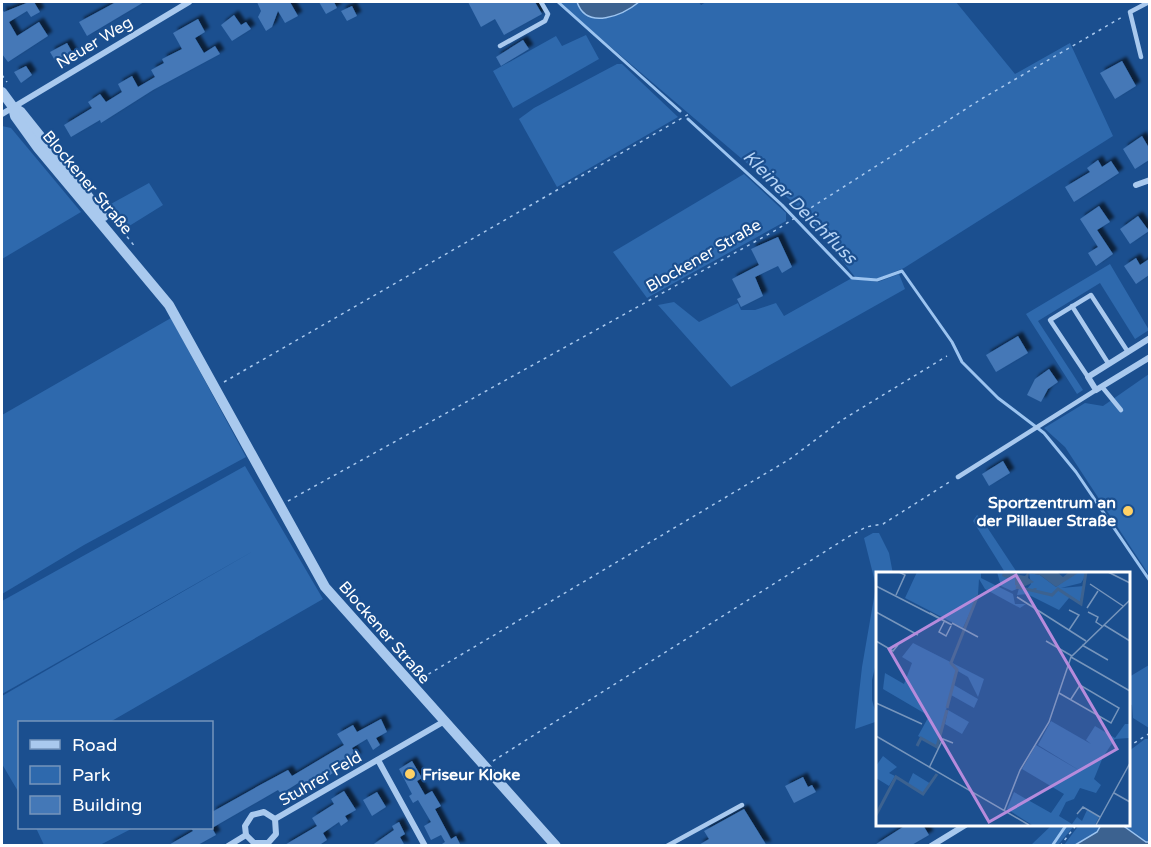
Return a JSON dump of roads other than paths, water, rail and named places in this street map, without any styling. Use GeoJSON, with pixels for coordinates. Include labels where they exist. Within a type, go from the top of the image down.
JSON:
{"type":"FeatureCollection","features":[{"type":"Feature","properties":{"kind":"street","name":"Neuer Weg"},"geometry":{"type":"LineString","coordinates":[[2,114],[189,2]]}},
{"type":"Feature","properties":{"kind":"street","name":"Blockener Straße"},"geometry":{"type":"LineString","coordinates":[[2,92],[14,107],[15,117],[38,148],[145,273],[179,321],[325,587],[556,846]]}},
{"type":"Feature","properties":{"kind":"street"},"geometry":{"type":"LineString","coordinates":[[1136,185],[1149,180]]}},
{"type":"Feature","properties":{"kind":"street"},"geometry":{"type":"LineString","coordinates":[[1149,338],[1088,377],[1096,390],[1103,388],[1149,357]]}},
{"type":"Feature","properties":{"kind":"street","name":"Stuhrer Feld"},"geometry":{"type":"LineString","coordinates":[[275,819],[443,722]]}},
{"type":"Feature","properties":{"kind":"street","name":"Stuhrer Feld"},"geometry":{"type":"LineString","coordinates":[[378,760],[425,846]]}},
{"type":"Feature","properties":{"kind":"street","name":"Stuhrer Feld"},"geometry":{"type":"LineString","coordinates":[[264,812],[275,819],[277,831],[268,843],[254,843],[246,835],[246,822],[252,815],[264,812]]}},
{"type":"Feature","properties":{"kind":"street"},"geometry":{"type":"LineString","coordinates":[[931,846],[966,826]]}},
{"type":"Feature","properties":{"kind":"street","name":"Stuhrer Feld"},"geometry":{"type":"LineString","coordinates":[[228,846],[246,835]]}},
{"type":"Feature","properties":{"kind":"lane"},"geometry":{"type":"LineString","coordinates":[[500,46],[545,21],[548,14],[541,2]]}},
{"type":"Feature","properties":{"kind":"lane"},"geometry":{"type":"LineString","coordinates":[[1141,57],[1131,12],[1149,2]]}},
{"type":"Feature","properties":{"kind":"lane"},"geometry":{"type":"LineString","coordinates":[[1088,377],[1050,320],[1072,306],[1091,295],[1128,352]]}},
{"type":"Feature","properties":{"kind":"lane"},"geometry":{"type":"LineString","coordinates":[[1072,306],[1108,363]]}},
{"type":"Feature","properties":{"kind":"lane"},"geometry":{"type":"LineString","coordinates":[[1103,388],[1121,410]]}},
{"type":"Feature","properties":{"kind":"lane"},"geometry":{"type":"LineString","coordinates":[[958,477],[1096,390]]}},
{"type":"Feature","properties":{"kind":"lane"},"geometry":{"type":"LineString","coordinates":[[667,846],[742,805]]}},
{"type":"Feature","properties":{"kind":"waterway","name":"Kleiner Deichfluss"},"geometry":{"type":"LineString","coordinates":[[558,2],[680,111]]}},
{"type":"Feature","properties":{"kind":"waterway","name":"Kleiner Deichfluss"},"geometry":{"type":"LineString","coordinates":[[688,119],[782,205],[852,278],[877,280],[902,271],[952,342],[962,362],[998,398],[1044,433],[1076,472],[1150,581]]}},
{"type":"Feature","properties":{"kind":"waterway"},"geometry":{"type":"LineString","coordinates":[[1052,846],[1066,826]]}},
{"type":"Feature","properties":{"kind":"place","name":"Sportzentrum an der Pillauer Straße"},"geometry":{"type":"Point","coordinates":[1128,511]}},
{"type":"Feature","properties":{"kind":"place","name":"Friseur Kloke"},"geometry":{"type":"Point","coordinates":[410,774]}}]}
